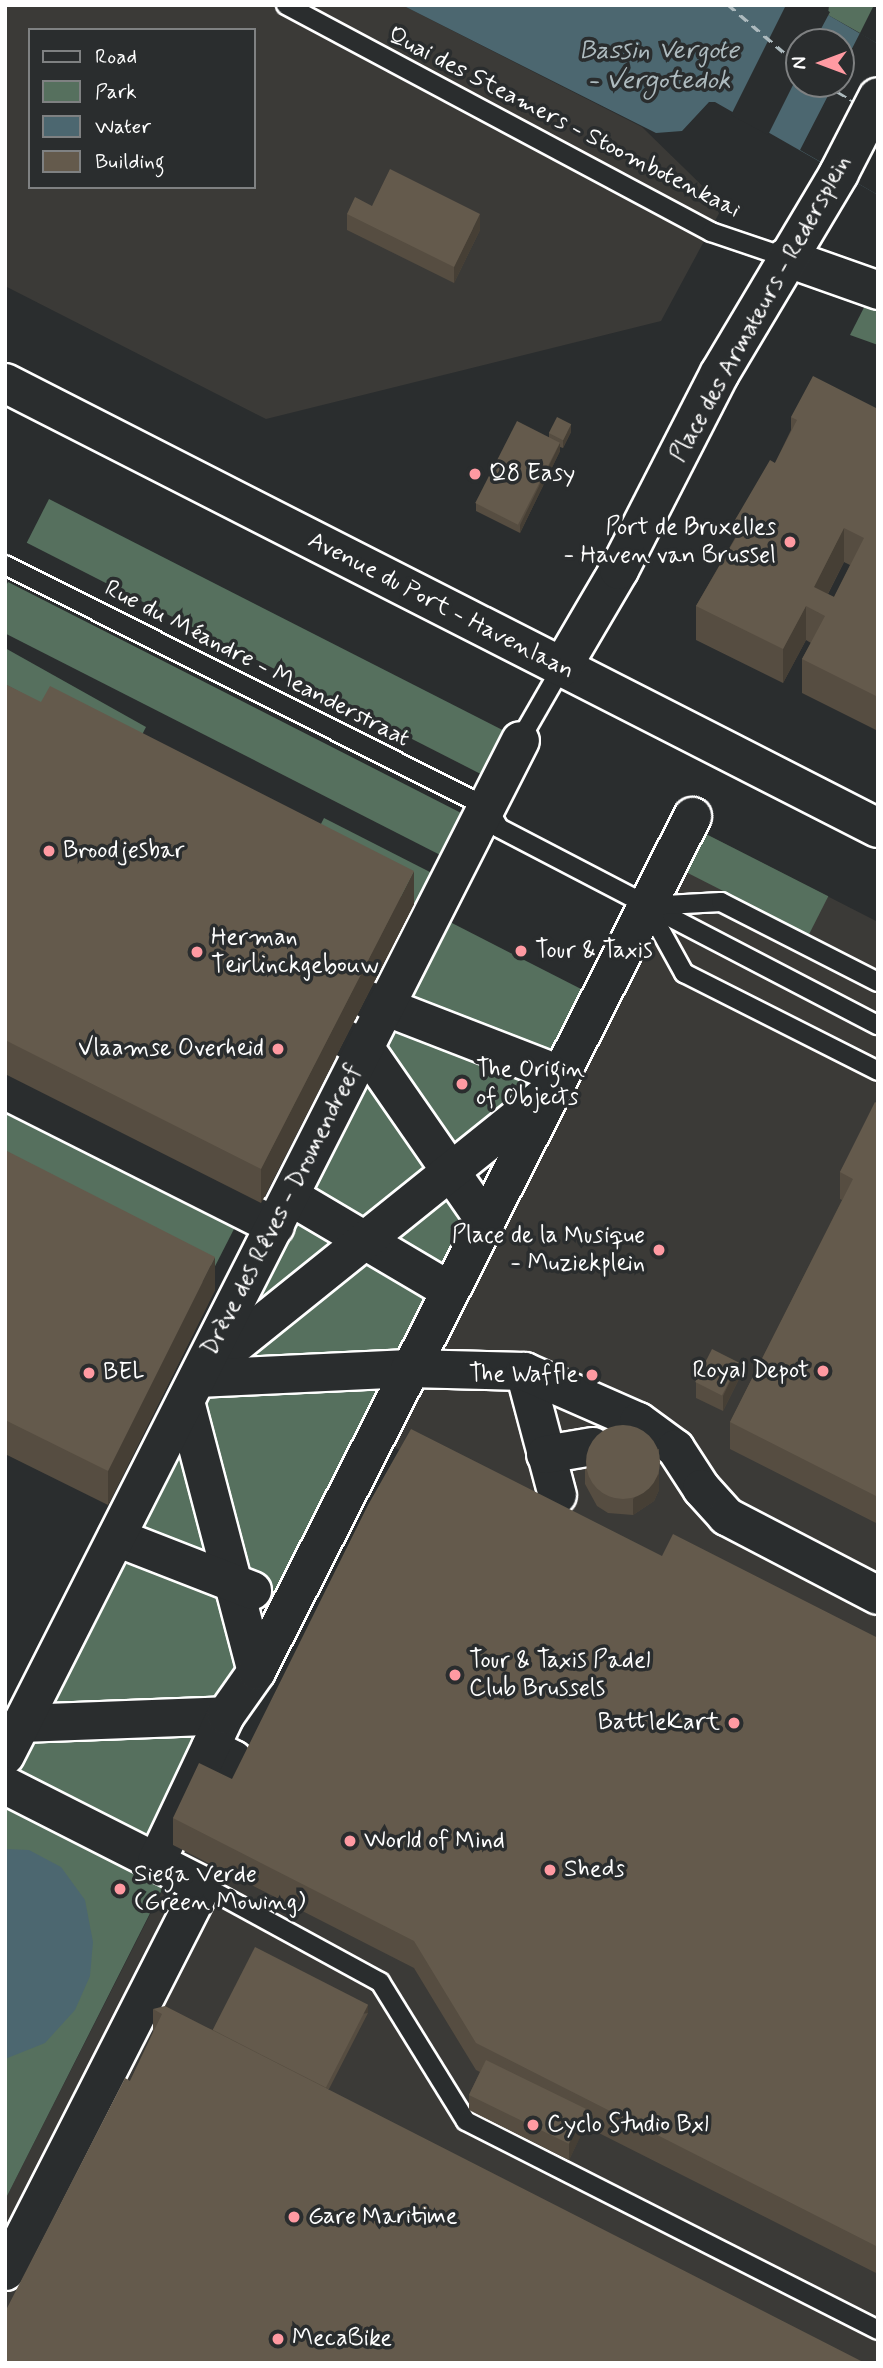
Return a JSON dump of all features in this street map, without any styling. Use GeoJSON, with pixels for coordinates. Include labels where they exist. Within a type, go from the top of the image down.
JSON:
{"type":"FeatureCollection","features":[{"type":"Feature","properties":{"kind":"street","name":"Place des Armateurs - Redersplein"},"geometry":{"type":"LineString","coordinates":[[562,667],[785,257],[839,173],[878,97]]}},
{"type":"Feature","properties":{"kind":"street"},"geometry":{"type":"LineString","coordinates":[[785,257],[878,290]]}},
{"type":"Feature","properties":{"kind":"street","name":"Avenue du Port - Havenlaan"},"geometry":{"type":"LineString","coordinates":[[5,383],[878,828]]}},
{"type":"Feature","properties":{"kind":"street","name":"Drève des Rêves - Dromendreef"},"geometry":{"type":"LineString","coordinates":[[13,1739],[282,1211],[355,1043],[487,807],[520,740]]}},
{"type":"Feature","properties":{"kind":"street"},"geometry":{"type":"LineString","coordinates":[[156,1861],[218,1731],[256,1671],[692,816]]}},
{"type":"Feature","properties":{"kind":"street"},"geometry":{"type":"LineString","coordinates":[[376,1002],[555,1083]]}},
{"type":"Feature","properties":{"kind":"street"},"geometry":{"type":"LineString","coordinates":[[355,1043],[484,1220]]}},
{"type":"Feature","properties":{"kind":"street"},"geometry":{"type":"LineString","coordinates":[[194,1384],[555,1083]]}},
{"type":"Feature","properties":{"kind":"street"},"geometry":{"type":"LineString","coordinates":[[5,1090],[282,1211],[365,1240],[449,1290]]}},
{"type":"Feature","properties":{"kind":"street"},"geometry":{"type":"LineString","coordinates":[[210,1269],[244,1286]]}},
{"type":"Feature","properties":{"kind":"street"},"geometry":{"type":"LineString","coordinates":[[194,1384],[409,1368],[524,1371],[638,1421],[675,1448],[701,1488],[726,1516],[878,1595]]}},
{"type":"Feature","properties":{"kind":"street"},"geometry":{"type":"LineString","coordinates":[[524,1371],[573,1453],[557,1495]]}},
{"type":"Feature","properties":{"kind":"street"},"geometry":{"type":"LineString","coordinates":[[194,1384],[234,1583],[256,1671]]}},
{"type":"Feature","properties":{"kind":"street"},"geometry":{"type":"LineString","coordinates":[[366,1452],[400,1469]]}},
{"type":"Feature","properties":{"kind":"street"},"geometry":{"type":"LineString","coordinates":[[116,1537],[290,1603]]}},
{"type":"Feature","properties":{"kind":"street"},"geometry":{"type":"LineString","coordinates":[[13,1739],[218,1731]]}},
{"type":"Feature","properties":{"kind":"street"},"geometry":{"type":"LineString","coordinates":[[218,1731],[233,1759],[222,1785]]}},
{"type":"Feature","properties":{"kind":"street"},"geometry":{"type":"LineString","coordinates":[[5,1785],[202,1885],[76,2167],[5,2271]]}},
{"type":"Feature","properties":{"kind":"lane","name":"Quai des Steamers - Stoombotenkaai"},"geometry":{"type":"LineString","coordinates":[[286,5],[711,232],[785,257]]}},
{"type":"Feature","properties":{"kind":"lane","name":"Rue du Méandre - Meanderstraat"},"geometry":{"type":"LineString","coordinates":[[5,565],[487,807]]}},
{"type":"Feature","properties":{"kind":"lane","name":"Drève des Rêves - Dromendreef"},"geometry":{"type":"LineString","coordinates":[[520,740],[562,667]]}},
{"type":"Feature","properties":{"kind":"lane"},"geometry":{"type":"LineString","coordinates":[[487,807],[499,828],[878,1025]]}},
{"type":"Feature","properties":{"kind":"lane"},"geometry":{"type":"LineString","coordinates":[[647,906],[721,902],[878,982]]}},
{"type":"Feature","properties":{"kind":"lane"},"geometry":{"type":"LineString","coordinates":[[647,906],[684,973],[878,1071]]}},
{"type":"Feature","properties":{"kind":"lane"},"geometry":{"type":"LineString","coordinates":[[202,1885],[380,1982],[466,2121],[878,2330]]}},
{"type":"Feature","properties":{"kind":"shaded area"},"geometry":{"type":"Polygon","coordinates":[[[5,5],[402,5],[642,127],[723,206],[661,321],[266,419],[5,286],[5,5]]]}},
{"type":"Feature","properties":{"kind":"shaded area","name":"Tour & Taxis"},"geometry":{"type":"Polygon","coordinates":[[[700,831],[878,922],[878,2363],[5,2363],[5,2200],[182,1850],[173,1845],[231,1806],[407,1454],[388,1444],[700,831]]]}},
{"type":"Feature","properties":{"kind":"green space"},"geometry":{"type":"Polygon","coordinates":[[[829,5],[874,5],[860,33],[828,15],[829,5]]]}},
{"type":"Feature","properties":{"kind":"green space"},"geometry":{"type":"Polygon","coordinates":[[[878,280],[878,345],[850,335],[878,280]]]}},
{"type":"Feature","properties":{"kind":"green space"},"geometry":{"type":"Polygon","coordinates":[[[49,499],[503,730],[480,774],[27,543],[49,499]]]}},
{"type":"Feature","properties":{"kind":"green space"},"geometry":{"type":"Polygon","coordinates":[[[8,582],[461,813],[439,855],[5,633],[5,588],[8,582]]]}},
{"type":"Feature","properties":{"kind":"green space"},"geometry":{"type":"Polygon","coordinates":[[[5,648],[146,727],[129,760],[5,697],[5,648]]]}},
{"type":"Feature","properties":{"kind":"green space"},"geometry":{"type":"Polygon","coordinates":[[[324,818],[431,872],[415,905],[308,850],[324,818]]]}},
{"type":"Feature","properties":{"kind":"green space"},"geometry":{"type":"Polygon","coordinates":[[[700,831],[828,896],[809,935],[680,869],[700,831]]]}},
{"type":"Feature","properties":{"kind":"green space"},"geometry":{"type":"Polygon","coordinates":[[[450,922],[585,991],[548,1064],[407,1007],[450,922]]]}},
{"type":"Feature","properties":{"kind":"green space"},"geometry":{"type":"Polygon","coordinates":[[[402,1018],[543,1074],[453,1163],[380,1060],[402,1018]]]}},
{"type":"Feature","properties":{"kind":"green space"},"geometry":{"type":"Polygon","coordinates":[[[375,1072],[442,1170],[365,1232],[310,1200],[375,1072]]]}},
{"type":"Feature","properties":{"kind":"green space"},"geometry":{"type":"Polygon","coordinates":[[[5,1099],[239,1218],[214,1267],[5,1161],[5,1099]]]}},
{"type":"Feature","properties":{"kind":"green space"},"geometry":{"type":"Polygon","coordinates":[[[449,1179],[472,1213],[440,1277],[375,1239],[449,1179]]]}},
{"type":"Feature","properties":{"kind":"green space"},"geometry":{"type":"Polygon","coordinates":[[[305,1211],[356,1241],[243,1332],[305,1211]]]}},
{"type":"Feature","properties":{"kind":"green space"},"geometry":{"type":"Polygon","coordinates":[[[366,1247],[435,1288],[397,1363],[223,1371],[366,1247]]]}},
{"type":"Feature","properties":{"kind":"green space"},"geometry":{"type":"Polygon","coordinates":[[[390,1375],[278,1595],[238,1579],[197,1421],[216,1383],[390,1375]]]}},
{"type":"Feature","properties":{"kind":"green space"},"geometry":{"type":"Polygon","coordinates":[[[189,1436],[225,1574],[137,1539],[189,1436]]]}},
{"type":"Feature","properties":{"kind":"green space"},"geometry":{"type":"Polygon","coordinates":[[[132,1550],[229,1587],[246,1658],[220,1711],[47,1717],[132,1550]]]}},
{"type":"Feature","properties":{"kind":"green space"},"geometry":{"type":"Polygon","coordinates":[[[215,1721],[182,1850],[5,2200],[5,1731],[32,1744],[40,1728],[215,1721]]]}},
{"type":"Feature","properties":{"kind":"water","name":"Bassin Vergote - Vergotedok"},"geometry":{"type":"Polygon","coordinates":[[[402,5],[811,5],[851,28],[785,28],[785,98],[855,98],[855,31],[878,44],[878,195],[715,102],[709,102],[682,131],[656,133],[402,5]]]}},
{"type":"Feature","properties":{"kind":"water"},"geometry":{"type":"Polygon","coordinates":[[[5,1849],[29,1850],[61,1867],[85,1900],[93,1942],[90,1976],[75,2010],[45,2043],[5,2059],[5,1849]]]}},
{"type":"Feature","properties":{"kind":"pier"},"geometry":{"type":"Polygon","coordinates":[[[786,5],[818,5],[830,12],[821,28],[785,28],[786,98],[768,135],[731,115],[786,5]]]}},
{"type":"Feature","properties":{"kind":"pier"},"geometry":{"type":"Polygon","coordinates":[[[860,33],[878,44],[878,195],[800,150],[827,98],[855,98],[855,43],[860,33]]]}},
{"type":"Feature","properties":{"kind":"building"},"geometry":{"type":"Polygon","coordinates":[[[390,169],[480,214],[454,267],[347,214],[355,197],[372,206],[390,169]]]}},
{"type":"Feature","properties":{"kind":"building"},"geometry":{"type":"Polygon","coordinates":[[[813,376],[878,409],[878,697],[802,659],[825,616],[806,606],[783,649],[696,606],[744,524],[735,520],[770,460],[775,463],[797,420],[791,417],[813,376]],[[844,528],[814,587],[834,597],[864,538],[844,528]]]}},
{"type":"Feature","properties":{"kind":"building"},"geometry":{"type":"Polygon","coordinates":[[[557,417],[571,424],[563,440],[549,433],[557,417]]]}},
{"type":"Feature","properties":{"kind":"building"},"geometry":{"type":"Polygon","coordinates":[[[517,421],[560,443],[518,525],[475,503],[517,421]]]}},
{"type":"Feature","properties":{"kind":"building","name":"Herman Teirlinckgebouw"},"geometry":{"type":"Polygon","coordinates":[[[5,684],[41,702],[50,686],[414,871],[261,1169],[5,1040],[5,684]]]}},
{"type":"Feature","properties":{"kind":"building","name":"Royal Depot"},"geometry":{"type":"Polygon","coordinates":[[[875,1102],[878,1104],[878,1497],[730,1422],[853,1179],[840,1172],[875,1102]]]}},
{"type":"Feature","properties":{"kind":"building","name":"BEL"},"geometry":{"type":"Polygon","coordinates":[[[5,1150],[215,1257],[108,1471],[5,1420],[5,1150]]]}},
{"type":"Feature","properties":{"kind":"building"},"geometry":{"type":"Polygon","coordinates":[[[712,1349],[739,1363],[722,1396],[695,1382],[712,1349]]]}},
{"type":"Feature","properties":{"kind":"building"},"geometry":{"type":"Polygon","coordinates":[[[616,1425],[630,1425],[644,1431],[654,1441],[660,1462],[658,1476],[644,1493],[630,1499],[616,1499],[602,1493],[592,1483],[586,1469],[586,1455],[592,1441],[602,1431],[616,1425]]]}},
{"type":"Feature","properties":{"kind":"building","name":"Sheds"},"geometry":{"type":"Polygon","coordinates":[[[411,1429],[662,1556],[673,1534],[878,1638],[878,2247],[476,2043],[414,1941],[173,1818],[199,1763],[232,1779],[368,1505],[411,1429]]]}},
{"type":"Feature","properties":{"kind":"building"},"geometry":{"type":"Polygon","coordinates":[[[255,1947],[368,2005],[326,2088],[213,2030],[255,1947]]]}},
{"type":"Feature","properties":{"kind":"building","name":"Gare Maritime"},"geometry":{"type":"Polygon","coordinates":[[[165,2006],[865,2363],[5,2363],[5,2312],[125,2078],[130,2081],[162,2014],[153,2009],[165,2006]]]}},
{"type":"Feature","properties":{"kind":"building"},"geometry":{"type":"Polygon","coordinates":[[[486,2060],[586,2109],[569,2144],[469,2095],[486,2060]]]}},
{"type":"Feature","properties":{"kind":"ferry route"},"geometry":{"type":"LineString","coordinates":[[727,5],[785,55]]}},
{"type":"Feature","properties":{"kind":"ferry route"},"geometry":{"type":"LineString","coordinates":[[729,5],[785,53]]}},
{"type":"Feature","properties":{"kind":"ferry route"},"geometry":{"type":"LineString","coordinates":[[846,98],[853,102]]}},
{"type":"Feature","properties":{"kind":"ferry route"},"geometry":{"type":"LineString","coordinates":[[848,98],[856,103]]}},
{"type":"Feature","properties":{"kind":"place","name":"Q8 Easy"},"geometry":{"type":"Point","coordinates":[475,474]}},
{"type":"Feature","properties":{"kind":"place","name":"Port de Bruxelles - Haven van Brussel"},"geometry":{"type":"Point","coordinates":[790,542]}},
{"type":"Feature","properties":{"kind":"place","name":"Broodjesbar"},"geometry":{"type":"Point","coordinates":[49,851]}},
{"type":"Feature","properties":{"kind":"place","name":"Tour & Taxis"},"geometry":{"type":"Point","coordinates":[521,951]}},
{"type":"Feature","properties":{"kind":"place","name":"Herman Teirlinckgebouw"},"geometry":{"type":"Point","coordinates":[197,952]}},
{"type":"Feature","properties":{"kind":"place","name":"Vlaamse Overheid"},"geometry":{"type":"Point","coordinates":[278,1049]}},
{"type":"Feature","properties":{"kind":"place","name":"The Origin of Objects"},"geometry":{"type":"Point","coordinates":[462,1084]}},
{"type":"Feature","properties":{"kind":"place","name":"Place de la Musique - Muziekplein"},"geometry":{"type":"Point","coordinates":[659,1250]}},
{"type":"Feature","properties":{"kind":"place","name":"Royal Depot"},"geometry":{"type":"Point","coordinates":[823,1371]}},
{"type":"Feature","properties":{"kind":"place","name":"BEL"},"geometry":{"type":"Point","coordinates":[89,1373]}},
{"type":"Feature","properties":{"kind":"place","name":"The Waffle"},"geometry":{"type":"Point","coordinates":[592,1375]}},
{"type":"Feature","properties":{"kind":"place","name":"Tour & Taxis Padel Club Brussels"},"geometry":{"type":"Point","coordinates":[455,1675]}},
{"type":"Feature","properties":{"kind":"place","name":"BattleKart"},"geometry":{"type":"Point","coordinates":[734,1723]}},
{"type":"Feature","properties":{"kind":"place","name":"World of Mind"},"geometry":{"type":"Point","coordinates":[350,1841]}},
{"type":"Feature","properties":{"kind":"place","name":"Sheds"},"geometry":{"type":"Point","coordinates":[550,1870]}},
{"type":"Feature","properties":{"kind":"place","name":"Siega Verde (Green Mowing)"},"geometry":{"type":"Point","coordinates":[120,1889]}},
{"type":"Feature","properties":{"kind":"place","name":"Cyclo Studio Bxl"},"geometry":{"type":"Point","coordinates":[533,2125]}},
{"type":"Feature","properties":{"kind":"place","name":"Gare Maritime"},"geometry":{"type":"Point","coordinates":[294,2217]}},
{"type":"Feature","properties":{"kind":"place","name":"MecaBike"},"geometry":{"type":"Point","coordinates":[278,2339]}}]}
